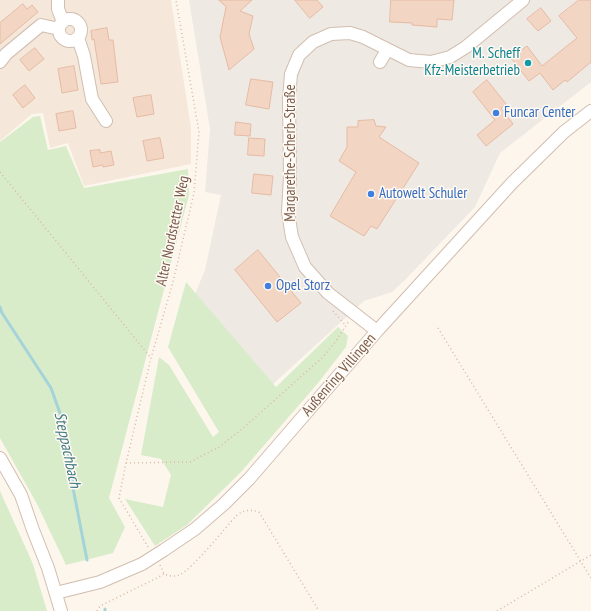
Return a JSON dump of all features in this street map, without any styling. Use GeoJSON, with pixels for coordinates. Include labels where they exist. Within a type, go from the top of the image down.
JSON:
{"type":"FeatureCollection","features":[{"type":"Feature","properties":{"kind":"street"},"geometry":{"type":"LineString","coordinates":[[0,62],[6,54],[41,25],[61,25],[70,19],[73,20],[79,24],[81,31],[78,38],[72,41],[65,40],[60,35],[61,25],[58,0]]}},
{"type":"Feature","properties":{"kind":"street","name":"Margarethe-Scherb-Straße"},"geometry":{"type":"LineString","coordinates":[[377,331],[333,297],[304,267],[292,237],[288,212],[290,176],[289,98],[291,74],[299,55],[313,42],[331,34],[350,33],[363,37],[409,60],[431,62],[450,57],[466,47],[523,0]]}},
{"type":"Feature","properties":{"kind":"street"},"geometry":{"type":"LineString","coordinates":[[78,38],[84,56],[92,99],[106,121]]}},
{"type":"Feature","properties":{"kind":"street"},"geometry":{"type":"LineString","coordinates":[[380,62],[387,50]]}},
{"type":"Feature","properties":{"kind":"street","name":"Außenring Villingen"},"geometry":{"type":"LineString","coordinates":[[56,593],[100,582],[142,564],[195,529],[224,504],[249,479],[377,331],[512,183],[564,132],[591,111]]}},
{"type":"Feature","properties":{"kind":"street"},"geometry":{"type":"LineString","coordinates":[[0,458],[21,495],[61,611]]}},
{"type":"Feature","properties":{"kind":"path","name":"Alter Nordstetter Weg"},"geometry":{"type":"LineString","coordinates":[[149,548],[119,498],[151,358],[173,282],[194,193],[199,132],[176,0]]}},
{"type":"Feature","properties":{"kind":"path"},"geometry":{"type":"LineString","coordinates":[[0,172],[151,358]]}},
{"type":"Feature","properties":{"kind":"path"},"geometry":{"type":"LineString","coordinates":[[329,306],[346,326]]}},
{"type":"Feature","properties":{"kind":"path"},"geometry":{"type":"LineString","coordinates":[[126,463],[190,462],[219,447],[241,430],[322,358],[336,341],[351,318]]}},
{"type":"Feature","properties":{"kind":"path"},"geometry":{"type":"LineString","coordinates":[[438,328],[591,578]]}},
{"type":"Feature","properties":{"kind":"path"},"geometry":{"type":"LineString","coordinates":[[159,564],[164,574],[170,576],[179,575],[189,569],[236,516],[244,510],[259,512],[319,611]]}},
{"type":"Feature","properties":{"kind":"path"},"geometry":{"type":"LineString","coordinates":[[497,611],[591,555]]}},
{"type":"Feature","properties":{"kind":"path"},"geometry":{"type":"LineString","coordinates":[[97,611],[100,606],[164,574]]}},
{"type":"Feature","properties":{"kind":"shaded area"},"geometry":{"type":"Polygon","coordinates":[[[0,0],[171,0],[191,128],[191,164],[84,186],[68,143],[50,148],[43,113],[32,114],[0,141],[0,0]]]}},
{"type":"Feature","properties":{"kind":"shaded area"},"geometry":{"type":"Polygon","coordinates":[[[189,0],[591,0],[591,82],[500,153],[475,207],[404,281],[392,292],[364,301],[227,426],[175,342],[205,270],[221,195],[205,192],[210,129],[189,0]]]}},
{"type":"Feature","properties":{"kind":"green space"},"geometry":{"type":"Polygon","coordinates":[[[40,116],[48,150],[66,146],[84,188],[188,169],[189,195],[109,498],[125,527],[113,553],[66,565],[37,504],[0,438],[0,142],[33,117],[40,116]]]}},
{"type":"Feature","properties":{"kind":"green space"},"geometry":{"type":"Polygon","coordinates":[[[186,282],[276,387],[338,327],[348,336],[346,347],[318,383],[241,472],[187,525],[155,546],[125,499],[163,507],[171,475],[161,459],[141,455],[159,357],[169,365],[213,437],[219,432],[168,347],[186,282]]]}},
{"type":"Feature","properties":{"kind":"green space"},"geometry":{"type":"Polygon","coordinates":[[[0,491],[33,564],[47,611],[0,611],[0,491]]]}},
{"type":"Feature","properties":{"kind":"building"},"geometry":{"type":"Polygon","coordinates":[[[219,0],[252,0],[240,11],[253,16],[249,34],[254,49],[229,70],[220,37],[226,7],[219,0]]]}},
{"type":"Feature","properties":{"kind":"building"},"geometry":{"type":"Polygon","coordinates":[[[295,0],[317,0],[323,7],[310,18],[295,0]]]}},
{"type":"Feature","properties":{"kind":"building"},"geometry":{"type":"Polygon","coordinates":[[[391,0],[454,0],[452,20],[437,19],[437,27],[412,25],[412,23],[390,22],[391,0]]]}},
{"type":"Feature","properties":{"kind":"building"},"geometry":{"type":"Polygon","coordinates":[[[579,0],[591,0],[591,62],[567,82],[565,80],[553,90],[540,73],[529,81],[511,58],[527,46],[542,66],[577,38],[559,16],[579,0]]]}},
{"type":"Feature","properties":{"kind":"building"},"geometry":{"type":"Polygon","coordinates":[[[23,4],[27,9],[32,5],[38,12],[0,44],[0,23],[23,4]]]}},
{"type":"Feature","properties":{"kind":"building"},"geometry":{"type":"Polygon","coordinates":[[[541,8],[551,21],[538,31],[527,19],[541,8]]]}},
{"type":"Feature","properties":{"kind":"building"},"geometry":{"type":"Polygon","coordinates":[[[107,28],[109,40],[113,40],[118,82],[101,84],[94,39],[92,40],[91,31],[107,28]]]}},
{"type":"Feature","properties":{"kind":"building"},"geometry":{"type":"Polygon","coordinates":[[[35,48],[44,59],[29,71],[20,60],[35,48]]]}},
{"type":"Feature","properties":{"kind":"building"},"geometry":{"type":"Polygon","coordinates":[[[74,66],[78,90],[62,93],[58,69],[74,66]]]}},
{"type":"Feature","properties":{"kind":"building"},"geometry":{"type":"Polygon","coordinates":[[[251,79],[273,82],[269,109],[246,105],[251,79]]]}},
{"type":"Feature","properties":{"kind":"building","name":"Funcar Center"},"geometry":{"type":"Polygon","coordinates":[[[487,80],[506,104],[501,108],[513,124],[486,146],[477,135],[495,120],[473,92],[487,80]]]}},
{"type":"Feature","properties":{"kind":"building"},"geometry":{"type":"Polygon","coordinates":[[[25,85],[35,98],[23,108],[13,95],[25,85]]]}},
{"type":"Feature","properties":{"kind":"building"},"geometry":{"type":"Polygon","coordinates":[[[151,95],[154,114],[137,117],[133,98],[151,95]]]}},
{"type":"Feature","properties":{"kind":"building"},"geometry":{"type":"Polygon","coordinates":[[[73,111],[76,128],[59,131],[56,114],[73,111]]]}},
{"type":"Feature","properties":{"kind":"building","name":"Autowelt Schuler"},"geometry":{"type":"Polygon","coordinates":[[[374,120],[376,126],[386,127],[379,137],[419,163],[377,229],[371,226],[364,236],[330,216],[356,172],[339,161],[347,147],[347,127],[358,127],[358,121],[374,120]]]}},
{"type":"Feature","properties":{"kind":"building"},"geometry":{"type":"Polygon","coordinates":[[[236,122],[251,124],[250,136],[235,135],[236,122]]]}},
{"type":"Feature","properties":{"kind":"building"},"geometry":{"type":"Polygon","coordinates":[[[160,138],[164,158],[147,161],[143,141],[160,138]]]}},
{"type":"Feature","properties":{"kind":"building"},"geometry":{"type":"Polygon","coordinates":[[[249,138],[265,139],[264,156],[248,155],[249,138]]]}},
{"type":"Feature","properties":{"kind":"building"},"geometry":{"type":"Polygon","coordinates":[[[100,150],[100,153],[111,151],[114,165],[93,167],[90,151],[100,150]]]}},
{"type":"Feature","properties":{"kind":"building"},"geometry":{"type":"Polygon","coordinates":[[[254,174],[273,176],[271,195],[252,193],[254,174]]]}},
{"type":"Feature","properties":{"kind":"building","name":"Opel Storz"},"geometry":{"type":"Polygon","coordinates":[[[258,250],[301,303],[277,322],[235,270],[258,250]]]}},
{"type":"Feature","properties":{"kind":"waterway","name":"Steppachbach"},"geometry":{"type":"LineString","coordinates":[[0,307],[2,313],[51,388],[65,427],[73,488],[87,560]]}},
{"type":"Feature","properties":{"kind":"place","name":"M. Scheff Kfz-Meisterbetrieb"},"geometry":{"type":"Point","coordinates":[528,63]}},
{"type":"Feature","properties":{"kind":"place","name":"Funcar Center"},"geometry":{"type":"Point","coordinates":[496,113]}},
{"type":"Feature","properties":{"kind":"place","name":"Autowelt Schuler"},"geometry":{"type":"Point","coordinates":[371,194]}},
{"type":"Feature","properties":{"kind":"place","name":"Opel Storz"},"geometry":{"type":"Point","coordinates":[268,286]}}]}
